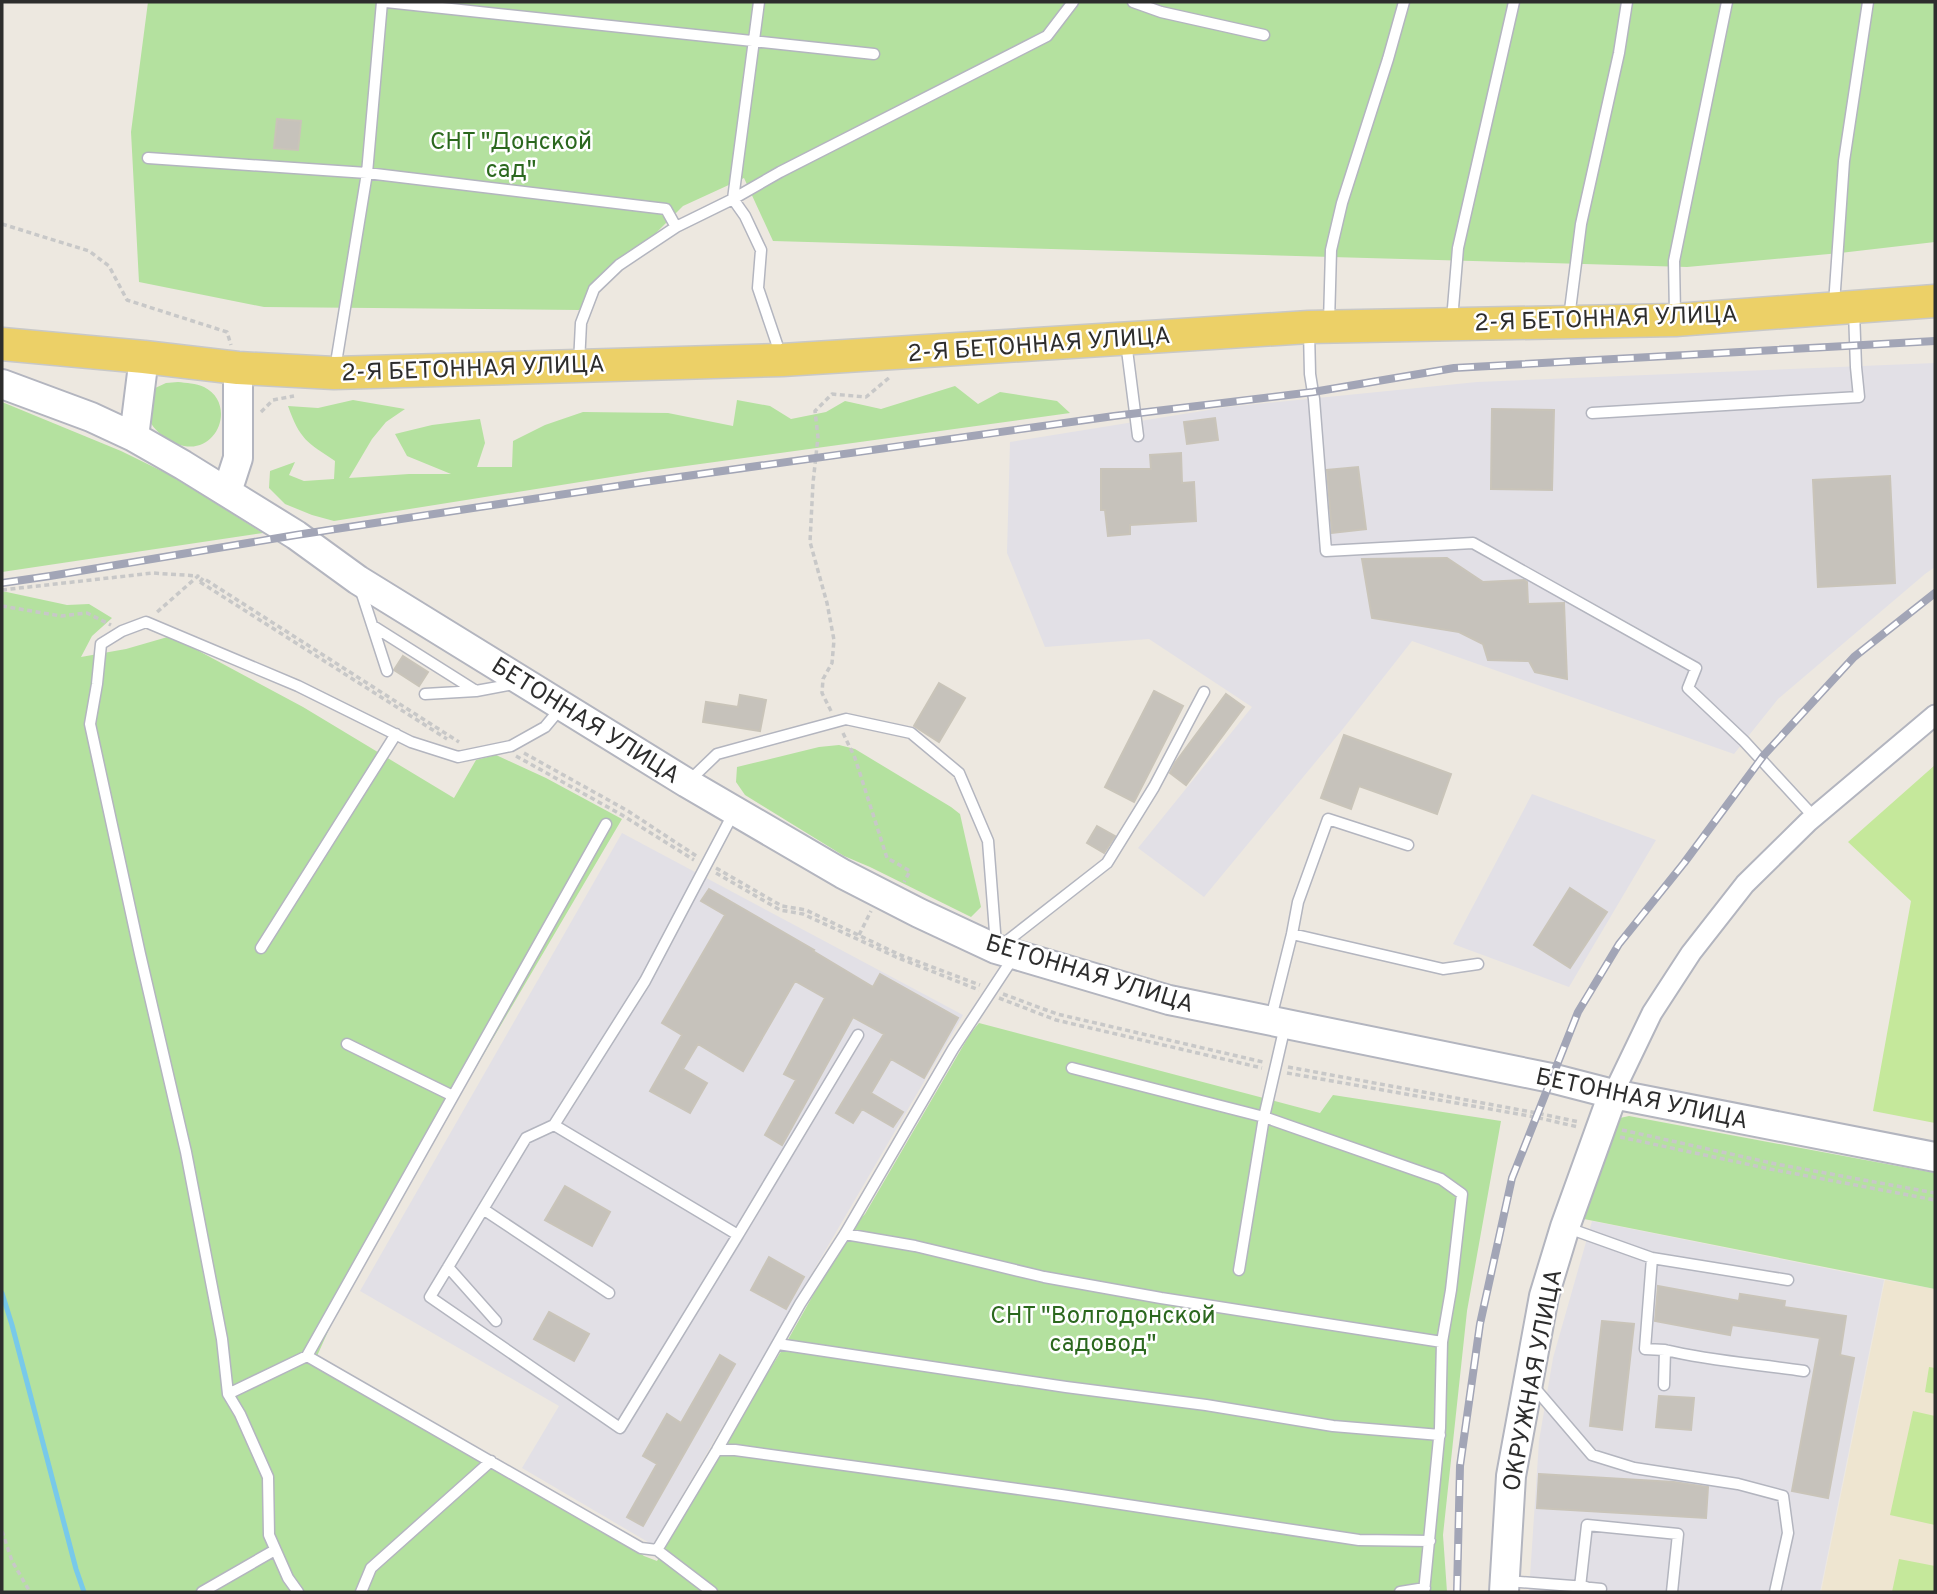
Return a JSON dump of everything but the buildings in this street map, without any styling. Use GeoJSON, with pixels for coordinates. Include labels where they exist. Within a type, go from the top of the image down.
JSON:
{"type":"FeatureCollection","features":[{"type":"Feature","properties":{"kind":"main road","name":"2-Я БЕТОННАЯ УЛИЦА"},"geometry":{"type":"LineString","coordinates":[[2,344],[238,368],[334,373],[782,360],[1319,327],[1675,320],[1935,301]]}},
{"type":"Feature","properties":{"kind":"main road","name":"2-Я БЕТОННАЯ УЛИЦА"},"geometry":{"type":"LineString","coordinates":[[2,329],[144,357]]}},
{"type":"Feature","properties":{"kind":"main road"},"geometry":{"type":"LineString","coordinates":[[134,438],[144,357]]}},
{"type":"Feature","properties":{"kind":"main road"},"geometry":{"type":"LineString","coordinates":[[228,492],[238,458],[238,368]]}},
{"type":"Feature","properties":{"kind":"main road","name":"БЕТОННАЯ УЛИЦА"},"geometry":{"type":"LineString","coordinates":[[2,384],[92,417],[183,465],[296,535],[358,580],[687,783],[844,874],[1006,952],[1169,1000],[1551,1078],[1613,1094],[1935,1157]]}},
{"type":"Feature","properties":{"kind":"main road","name":"ОКРУЖНАЯ УЛИЦА"},"geometry":{"type":"LineString","coordinates":[[1504,1586],[1511,1476],[1544,1296],[1565,1227],[1613,1094]]}},
{"type":"Feature","properties":{"kind":"street","name":"ОКРУЖНАЯ УЛИЦА"},"geometry":{"type":"LineString","coordinates":[[1613,1094],[1652,1013],[1691,953],[1745,884],[1814,817],[1935,715]]}},
{"type":"Feature","properties":{"kind":"lane"},"geometry":{"type":"LineString","coordinates":[[334,373],[367,173],[384,2],[874,54]]}},
{"type":"Feature","properties":{"kind":"lane"},"geometry":{"type":"LineString","coordinates":[[759,2],[733,199],[745,216],[761,250],[758,288],[782,360]]}},
{"type":"Feature","properties":{"kind":"lane"},"geometry":{"type":"LineString","coordinates":[[579,366],[581,323],[594,289],[619,265],[676,227],[1047,36],[1073,2]]}},
{"type":"Feature","properties":{"kind":"lane"},"geometry":{"type":"LineString","coordinates":[[1133,2],[1161,12],[1264,35]]}},
{"type":"Feature","properties":{"kind":"lane"},"geometry":{"type":"LineString","coordinates":[[1404,2],[1342,203],[1331,250],[1310,374],[1326,551],[1473,543],[1696,668],[1688,688],[1744,741],[1814,817]]}},
{"type":"Feature","properties":{"kind":"lane"},"geometry":{"type":"LineString","coordinates":[[1452,323],[1458,248],[1514,2]]}},
{"type":"Feature","properties":{"kind":"lane"},"geometry":{"type":"LineString","coordinates":[[1568,321],[1581,224],[1619,53],[1627,2]]}},
{"type":"Feature","properties":{"kind":"lane"},"geometry":{"type":"LineString","coordinates":[[1675,320],[1674,261],[1727,2]]}},
{"type":"Feature","properties":{"kind":"lane"},"geometry":{"type":"LineString","coordinates":[[1592,413],[1859,397],[1844,307],[1844,161],[1868,2]]}},
{"type":"Feature","properties":{"kind":"lane"},"geometry":{"type":"LineString","coordinates":[[148,158],[367,173],[666,209],[676,227]]}},
{"type":"Feature","properties":{"kind":"lane"},"geometry":{"type":"LineString","coordinates":[[1126,338],[1138,436]]}},
{"type":"Feature","properties":{"kind":"lane"},"geometry":{"type":"LineString","coordinates":[[358,580],[387,671]]}},
{"type":"Feature","properties":{"kind":"lane"},"geometry":{"type":"LineString","coordinates":[[298,1592],[288,1578],[268,1535],[268,1477],[240,1414],[228,1394],[222,1339],[186,1152],[139,954],[90,724],[101,644],[122,631],[146,622],[298,685],[411,742],[458,757],[511,746],[545,727],[563,706]]}},
{"type":"Feature","properties":{"kind":"lane"},"geometry":{"type":"LineString","coordinates":[[373,626],[476,691]]}},
{"type":"Feature","properties":{"kind":"lane"},"geometry":{"type":"LineString","coordinates":[[425,695],[476,691],[524,682]]}},
{"type":"Feature","properties":{"kind":"lane"},"geometry":{"type":"LineString","coordinates":[[657,1550],[800,1304],[845,1234],[1006,952],[1107,863],[1154,787],[1204,692]]}},
{"type":"Feature","properties":{"kind":"lane"},"geometry":{"type":"LineString","coordinates":[[687,783],[717,754],[846,719],[911,733],[959,773],[988,841],[1006,952]]}},
{"type":"Feature","properties":{"kind":"lane"},"geometry":{"type":"LineString","coordinates":[[261,948],[396,734]]}},
{"type":"Feature","properties":{"kind":"lane"},"geometry":{"type":"LineString","coordinates":[[735,811],[645,981],[554,1125],[526,1138],[430,1297],[620,1428],[858,1035]]}},
{"type":"Feature","properties":{"kind":"lane"},"geometry":{"type":"LineString","coordinates":[[1239,1270],[1298,902],[1328,820],[1408,845]]}},
{"type":"Feature","properties":{"kind":"lane"},"geometry":{"type":"LineString","coordinates":[[228,1394],[307,1356],[607,824]]}},
{"type":"Feature","properties":{"kind":"lane"},"geometry":{"type":"LineString","coordinates":[[1292,934],[1443,969],[1478,964]]}},
{"type":"Feature","properties":{"kind":"lane"},"geometry":{"type":"LineString","coordinates":[[347,1044],[453,1096]]}},
{"type":"Feature","properties":{"kind":"lane"},"geometry":{"type":"LineString","coordinates":[[1072,1068],[1264,1117],[1441,1179],[1462,1194],[1442,1342],[1440,1435],[1425,1590],[1400,1592]]}},
{"type":"Feature","properties":{"kind":"lane"},"geometry":{"type":"LineString","coordinates":[[554,1125],[738,1236]]}},
{"type":"Feature","properties":{"kind":"lane"},"geometry":{"type":"LineString","coordinates":[[483,1209],[609,1293]]}},
{"type":"Feature","properties":{"kind":"lane"},"geometry":{"type":"LineString","coordinates":[[1565,1227],[1652,1258],[1787,1280]]}},
{"type":"Feature","properties":{"kind":"lane"},"geometry":{"type":"LineString","coordinates":[[845,1234],[915,1246],[1070,1282],[1442,1342]]}},
{"type":"Feature","properties":{"kind":"lane"},"geometry":{"type":"LineString","coordinates":[[1652,1258],[1645,1349],[1804,1371]]}},
{"type":"Feature","properties":{"kind":"lane"},"geometry":{"type":"LineString","coordinates":[[448,1267],[496,1321]]}},
{"type":"Feature","properties":{"kind":"lane"},"geometry":{"type":"LineString","coordinates":[[778,1345],[1206,1405],[1333,1426],[1440,1435]]}},
{"type":"Feature","properties":{"kind":"lane"},"geometry":{"type":"LineString","coordinates":[[1664,1384],[1665,1350]]}},
{"type":"Feature","properties":{"kind":"lane"},"geometry":{"type":"LineString","coordinates":[[307,1356],[641,1548],[657,1550],[712,1592]]}},
{"type":"Feature","properties":{"kind":"lane"},"geometry":{"type":"LineString","coordinates":[[1528,1380],[1592,1455],[1634,1468],[1738,1484],[1783,1496],[1787,1532],[1775,1592]]}},
{"type":"Feature","properties":{"kind":"lane"},"geometry":{"type":"LineString","coordinates":[[717,1450],[735,1450],[1061,1495],[1359,1540],[1430,1541]]}},
{"type":"Feature","properties":{"kind":"lane"},"geometry":{"type":"LineString","coordinates":[[361,1592],[371,1568],[491,1461]]}},
{"type":"Feature","properties":{"kind":"lane"},"geometry":{"type":"LineString","coordinates":[[1601,1590],[1580,1587],[1587,1525],[1678,1534],[1672,1592]]}},
{"type":"Feature","properties":{"kind":"lane"},"geometry":{"type":"LineString","coordinates":[[202,1592],[275,1550]]}},
{"type":"Feature","properties":{"kind":"lane"},"geometry":{"type":"LineString","coordinates":[[1504,1586],[1601,1590]]}},
{"type":"Feature","properties":{"kind":"path"},"geometry":{"type":"LineString","coordinates":[[2,224],[89,251],[110,266],[127,300],[227,332],[238,368]]}},
{"type":"Feature","properties":{"kind":"path"},"geometry":{"type":"LineString","coordinates":[[833,715],[822,693],[823,679],[832,663],[834,640],[810,542],[818,437],[815,411],[832,394],[866,397],[890,376]]}},
{"type":"Feature","properties":{"kind":"path"},"geometry":{"type":"LineString","coordinates":[[257,418],[273,400],[306,396]]}},
{"type":"Feature","properties":{"kind":"path"},"geometry":{"type":"LineString","coordinates":[[2,590],[153,573],[200,579],[463,744]]}},
{"type":"Feature","properties":{"kind":"path"},"geometry":{"type":"LineString","coordinates":[[146,622],[200,579]]}},
{"type":"Feature","properties":{"kind":"path"},"geometry":{"type":"LineString","coordinates":[[2,606],[61,616],[87,613],[122,631]]}},
{"type":"Feature","properties":{"kind":"path"},"geometry":{"type":"LineString","coordinates":[[839,726],[855,758],[887,858],[910,871],[884,918],[871,911],[859,935]]}},
{"type":"Feature","properties":{"kind":"path"},"geometry":{"type":"LineString","coordinates":[[1619,1129],[1776,1164],[1935,1193]]}},
{"type":"Feature","properties":{"kind":"path"},"geometry":{"type":"LineString","coordinates":[[1611,1135],[1935,1200]]}},
{"type":"Feature","properties":{"kind":"path"},"geometry":{"type":"LineString","coordinates":[[2,1531],[12,1561],[30,1592]]}},
{"type":"Feature","properties":{"kind":"shaded area"},"geometry":{"type":"Polygon","coordinates":[[[1935,363],[1935,567],[1778,699],[1734,754],[1412,641],[1204,897],[1138,848],[1252,707],[1149,639],[1045,647],[1007,553],[1010,442],[1227,407],[1477,382],[1935,363]]]}},
{"type":"Feature","properties":{"kind":"shaded area"},"geometry":{"type":"Polygon","coordinates":[[[1532,794],[1656,840],[1569,987],[1453,944],[1532,794]]]}},
{"type":"Feature","properties":{"kind":"shaded area"},"geometry":{"type":"Polygon","coordinates":[[[622,833],[963,1015],[653,1545],[522,1468],[559,1406],[360,1291],[622,833]]]}},
{"type":"Feature","properties":{"kind":"shaded area"},"geometry":{"type":"Polygon","coordinates":[[[1592,1221],[1884,1280],[1820,1592],[1529,1592],[1539,1441],[1553,1358],[1592,1221]]]}},
{"type":"Feature","properties":{"kind":"shaded area"},"geometry":{"type":"Polygon","coordinates":[[[1885,1280],[1935,1289],[1935,1592],[1821,1592],[1885,1280]]]}},
{"type":"Feature","properties":{"kind":"green space","name":"СНТ \"Донской сад\""},"geometry":{"type":"Polygon","coordinates":[[[148,2],[1935,2],[1935,242],[1687,267],[773,241],[744,178],[683,206],[579,310],[264,307],[139,282],[131,132],[148,2]]]}},
{"type":"Feature","properties":{"kind":"green space"},"geometry":{"type":"Polygon","coordinates":[[[178,382],[204,387],[215,396],[220,408],[216,432],[207,441],[195,446],[180,445],[163,436],[150,420],[153,389],[166,383],[178,382]]]}},
{"type":"Feature","properties":{"kind":"green space"},"geometry":{"type":"Polygon","coordinates":[[[955,386],[978,404],[1000,392],[1057,401],[1070,413],[649,471],[334,521],[285,504],[269,488],[270,471],[295,462],[289,475],[304,481],[334,479],[335,461],[306,439],[296,426],[288,406],[318,408],[353,400],[405,409],[386,422],[372,439],[349,478],[451,474],[407,456],[395,434],[432,425],[480,419],[485,443],[477,467],[512,467],[513,441],[545,425],[583,412],[668,413],[733,426],[737,400],[770,406],[791,419],[826,412],[845,401],[881,409],[955,386]]]}},
{"type":"Feature","properties":{"kind":"green space"},"geometry":{"type":"Polygon","coordinates":[[[2,402],[121,451],[170,475],[263,533],[2,572],[2,402]]]}},
{"type":"Feature","properties":{"kind":"green space","name":"СНТ \"Волгодонской садовод\""},"geometry":{"type":"Polygon","coordinates":[[[2,591],[67,605],[89,604],[112,618],[92,636],[81,657],[126,649],[171,636],[303,707],[454,798],[476,760],[496,755],[546,778],[622,819],[351,1280],[313,1365],[657,1561],[851,1228],[865,1214],[979,1023],[1320,1113],[1333,1095],[1501,1121],[1467,1311],[1443,1535],[1447,1592],[2,1592],[2,591]]]}},
{"type":"Feature","properties":{"kind":"green space"},"geometry":{"type":"Polygon","coordinates":[[[839,745],[855,749],[960,814],[981,907],[971,917],[844,856],[745,795],[736,782],[737,767],[819,747],[839,745]]]}},
{"type":"Feature","properties":{"kind":"green space"},"geometry":{"type":"Polygon","coordinates":[[[1935,765],[1935,1123],[1873,1111],[1911,901],[1848,842],[1935,765]]]}},
{"type":"Feature","properties":{"kind":"green space"},"geometry":{"type":"Polygon","coordinates":[[[1629,1116],[1935,1173],[1935,1289],[1584,1219],[1579,1215],[1612,1122],[1629,1116]]]}},
{"type":"Feature","properties":{"kind":"green space"},"geometry":{"type":"Polygon","coordinates":[[[1929,1367],[1935,1368],[1935,1394],[1925,1392],[1929,1367]]]}},
{"type":"Feature","properties":{"kind":"green space"},"geometry":{"type":"Polygon","coordinates":[[[1913,1411],[1935,1416],[1935,1525],[1890,1515],[1913,1411]]]}},
{"type":"Feature","properties":{"kind":"green space"},"geometry":{"type":"Polygon","coordinates":[[[1899,1559],[1935,1566],[1935,1592],[1892,1592],[1899,1559]]]}},
{"type":"Feature","properties":{"kind":"waterway"},"geometry":{"type":"LineString","coordinates":[[2,1293],[84,1592]]}},
{"type":"Feature","properties":{"kind":"railway"},"geometry":{"type":"LineString","coordinates":[[2,583],[644,482],[1114,416],[1313,392],[1454,368],[1935,341]]}},
{"type":"Feature","properties":{"kind":"railway"},"geometry":{"type":"LineString","coordinates":[[1457,1592],[1460,1466],[1480,1324],[1512,1178],[1578,1012],[1619,944],[1684,863],[1764,755],[1854,657],[1935,593]]}}]}
